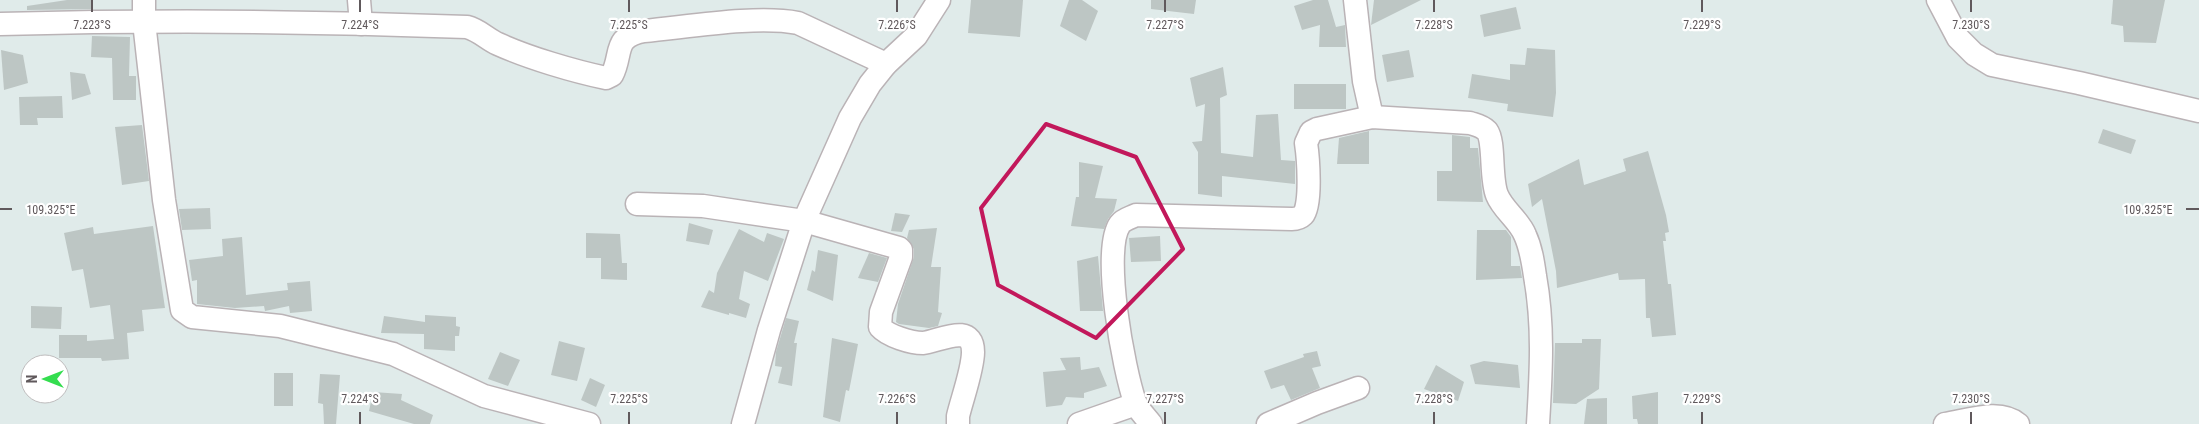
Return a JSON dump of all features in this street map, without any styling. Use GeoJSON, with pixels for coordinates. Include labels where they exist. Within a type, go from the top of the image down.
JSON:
{"type":"FeatureCollection","features":[{"type":"Feature","properties":{"kind":"street"},"geometry":{"type":"LineString","coordinates":[[144,0],[144,22],[164,200],[182,310],[192,316],[280,326],[393,354],[484,396],[589,424]]}},
{"type":"Feature","properties":{"kind":"street"},"geometry":{"type":"LineString","coordinates":[[359,0],[361,24]]}},
{"type":"Feature","properties":{"kind":"street"},"geometry":{"type":"LineString","coordinates":[[743,424],[769,330],[804,220],[854,111],[870,84],[886,64],[916,36],[939,0]]}},
{"type":"Feature","properties":{"kind":"street"},"geometry":{"type":"LineString","coordinates":[[1355,0],[1364,81],[1372,117]]}},
{"type":"Feature","properties":{"kind":"street"},"geometry":{"type":"LineString","coordinates":[[1938,0],[1958,38],[1974,54],[1992,65],[2199,111]]}},
{"type":"Feature","properties":{"kind":"street"},"geometry":{"type":"LineString","coordinates":[[0,24],[144,22],[468,27],[497,43],[527,55],[606,78],[612,75],[619,48],[630,34],[644,31],[745,22],[788,21],[798,23],[886,64]]}},
{"type":"Feature","properties":{"kind":"street"},"geometry":{"type":"LineString","coordinates":[[1151,424],[1136,404],[1118,331],[1113,266],[1115,236],[1119,225],[1126,219],[1136,216],[1292,220],[1298,218],[1303,215],[1308,189],[1306,143],[1308,136],[1325,126],[1372,117],[1470,123],[1481,126],[1487,132],[1490,139],[1493,180],[1497,195],[1524,233],[1530,250],[1539,297],[1543,348],[1538,424]]}},
{"type":"Feature","properties":{"kind":"street"},"geometry":{"type":"LineString","coordinates":[[637,204],[703,206],[804,220],[901,250],[901,257],[881,312],[880,327],[888,333],[918,342],[932,341],[956,335],[964,336],[969,340],[972,345],[973,355],[958,416],[958,424]]}},
{"type":"Feature","properties":{"kind":"street"},"geometry":{"type":"LineString","coordinates":[[1268,424],[1358,388]]}},
{"type":"Feature","properties":{"kind":"street"},"geometry":{"type":"LineString","coordinates":[[1079,424],[1136,404]]}},
{"type":"Feature","properties":{"kind":"street"},"geometry":{"type":"LineString","coordinates":[[1945,424],[1997,416],[2012,419],[2018,424]]}},
{"type":"Feature","properties":{"kind":"highlighted area"},"geometry":{"type":"Polygon","coordinates":[[[1046,124],[1136,157],[1183,249],[1096,338],[998,285],[981,208],[1046,124]]]}},
{"type":"Feature","properties":{"kind":"building"},"geometry":{"type":"Polygon","coordinates":[[[67,0],[92,0],[93,9],[27,10],[27,6],[67,0]]]}},
{"type":"Feature","properties":{"kind":"building"},"geometry":{"type":"Polygon","coordinates":[[[971,0],[1023,0],[1020,37],[968,33],[971,0]]]}},
{"type":"Feature","properties":{"kind":"building"},"geometry":{"type":"Polygon","coordinates":[[[1069,0],[1082,0],[1098,11],[1086,41],[1060,26],[1069,0]]]}},
{"type":"Feature","properties":{"kind":"building"},"geometry":{"type":"Polygon","coordinates":[[[1151,0],[1196,0],[1194,14],[1151,9],[1151,0]]]}},
{"type":"Feature","properties":{"kind":"building"},"geometry":{"type":"Polygon","coordinates":[[[1313,0],[1328,0],[1336,27],[1345,25],[1346,47],[1319,47],[1320,25],[1302,30],[1294,6],[1313,0]]]}},
{"type":"Feature","properties":{"kind":"building"},"geometry":{"type":"Polygon","coordinates":[[[1374,0],[1421,0],[1371,25],[1374,0]]]}},
{"type":"Feature","properties":{"kind":"building"},"geometry":{"type":"Polygon","coordinates":[[[2113,0],[2165,0],[2156,43],[2124,42],[2123,26],[2111,24],[2113,0]]]}},
{"type":"Feature","properties":{"kind":"building"},"geometry":{"type":"Polygon","coordinates":[[[1516,7],[1521,29],[1484,37],[1480,15],[1516,7]]]}},
{"type":"Feature","properties":{"kind":"building"},"geometry":{"type":"Polygon","coordinates":[[[92,36],[130,37],[129,76],[136,76],[136,100],[113,100],[112,58],[91,57],[92,36]]]}},
{"type":"Feature","properties":{"kind":"building"},"geometry":{"type":"Polygon","coordinates":[[[1527,48],[1555,50],[1556,93],[1553,117],[1507,111],[1508,104],[1468,98],[1472,74],[1510,80],[1510,64],[1525,65],[1527,48]]]}},
{"type":"Feature","properties":{"kind":"building"},"geometry":{"type":"Polygon","coordinates":[[[1,50],[23,55],[28,83],[4,90],[1,50]]]}},
{"type":"Feature","properties":{"kind":"building"},"geometry":{"type":"Polygon","coordinates":[[[1409,50],[1414,77],[1387,82],[1382,55],[1409,50]]]}},
{"type":"Feature","properties":{"kind":"building"},"geometry":{"type":"Polygon","coordinates":[[[1223,67],[1227,95],[1220,98],[1221,153],[1253,157],[1256,115],[1278,114],[1281,160],[1295,161],[1295,184],[1222,176],[1222,197],[1198,194],[1198,152],[1192,142],[1202,141],[1205,104],[1196,107],[1190,78],[1223,67]]]}},
{"type":"Feature","properties":{"kind":"building"},"geometry":{"type":"Polygon","coordinates":[[[70,72],[85,74],[91,94],[72,100],[70,72]]]}},
{"type":"Feature","properties":{"kind":"building"},"geometry":{"type":"Polygon","coordinates":[[[1294,84],[1346,84],[1346,109],[1294,109],[1294,84]]]}},
{"type":"Feature","properties":{"kind":"building"},"geometry":{"type":"Polygon","coordinates":[[[62,96],[63,118],[37,118],[38,125],[20,125],[19,97],[62,96]]]}},
{"type":"Feature","properties":{"kind":"building"},"geometry":{"type":"Polygon","coordinates":[[[142,125],[149,181],[122,185],[115,127],[142,125]]]}},
{"type":"Feature","properties":{"kind":"building"},"geometry":{"type":"Polygon","coordinates":[[[2103,129],[2136,140],[2131,154],[2098,143],[2103,129]]]}},
{"type":"Feature","properties":{"kind":"building"},"geometry":{"type":"Polygon","coordinates":[[[1369,131],[1369,164],[1337,164],[1339,138],[1369,131]]]}},
{"type":"Feature","properties":{"kind":"building"},"geometry":{"type":"Polygon","coordinates":[[[1452,135],[1470,137],[1470,148],[1478,148],[1483,202],[1437,201],[1437,171],[1452,171],[1452,135]]]}},
{"type":"Feature","properties":{"kind":"building"},"geometry":{"type":"Polygon","coordinates":[[[1648,151],[1669,232],[1665,233],[1666,241],[1663,241],[1668,284],[1671,284],[1676,335],[1652,337],[1650,318],[1646,318],[1645,279],[1619,280],[1618,273],[1557,288],[1556,271],[1542,199],[1532,207],[1528,184],[1579,159],[1584,185],[1626,171],[1623,159],[1648,151]]]}},
{"type":"Feature","properties":{"kind":"building"},"geometry":{"type":"Polygon","coordinates":[[[1079,162],[1103,166],[1095,198],[1117,199],[1114,211],[1104,229],[1071,226],[1076,197],[1079,197],[1079,162]]]}},
{"type":"Feature","properties":{"kind":"building"},"geometry":{"type":"Polygon","coordinates":[[[210,208],[211,229],[182,230],[179,209],[210,208]]]}},
{"type":"Feature","properties":{"kind":"building"},"geometry":{"type":"Polygon","coordinates":[[[895,213],[910,215],[902,232],[891,231],[895,213]]]}},
{"type":"Feature","properties":{"kind":"building"},"geometry":{"type":"Polygon","coordinates":[[[689,223],[713,230],[709,245],[686,241],[689,223]]]}},
{"type":"Feature","properties":{"kind":"building"},"geometry":{"type":"Polygon","coordinates":[[[153,226],[165,308],[142,310],[144,331],[127,333],[129,359],[102,361],[101,358],[70,358],[70,354],[59,354],[59,335],[87,335],[87,341],[114,339],[110,305],[90,308],[83,269],[72,271],[64,233],[93,227],[94,234],[153,226]]]}},
{"type":"Feature","properties":{"kind":"building"},"geometry":{"type":"Polygon","coordinates":[[[937,228],[931,267],[941,267],[938,312],[942,313],[938,326],[929,328],[899,324],[896,322],[898,304],[914,257],[914,249],[907,238],[909,230],[937,228]]]}},
{"type":"Feature","properties":{"kind":"building"},"geometry":{"type":"Polygon","coordinates":[[[739,229],[764,242],[767,233],[784,239],[768,281],[744,271],[739,299],[750,304],[746,318],[701,307],[709,290],[714,293],[717,273],[739,229]]]}},
{"type":"Feature","properties":{"kind":"building"},"geometry":{"type":"Polygon","coordinates":[[[1477,230],[1506,230],[1511,237],[1511,266],[1520,266],[1522,278],[1476,280],[1477,230]]]}},
{"type":"Feature","properties":{"kind":"building"},"geometry":{"type":"Polygon","coordinates":[[[586,233],[620,234],[622,263],[627,263],[627,280],[601,279],[601,258],[586,258],[586,233]]]}},
{"type":"Feature","properties":{"kind":"building"},"geometry":{"type":"Polygon","coordinates":[[[1160,236],[1161,261],[1131,262],[1129,238],[1160,236]]]}},
{"type":"Feature","properties":{"kind":"building"},"geometry":{"type":"Polygon","coordinates":[[[242,237],[246,295],[288,290],[287,283],[310,281],[312,311],[290,313],[289,306],[265,311],[264,306],[235,308],[197,304],[197,280],[192,281],[189,260],[223,256],[222,239],[242,237]]]}},
{"type":"Feature","properties":{"kind":"building"},"geometry":{"type":"Polygon","coordinates":[[[818,250],[838,255],[833,301],[807,290],[812,270],[815,272],[818,250]]]}},
{"type":"Feature","properties":{"kind":"building"},"geometry":{"type":"Polygon","coordinates":[[[869,253],[887,258],[878,282],[858,278],[869,253]]]}},
{"type":"Feature","properties":{"kind":"building"},"geometry":{"type":"Polygon","coordinates":[[[1098,256],[1103,311],[1080,311],[1077,261],[1098,256]]]}},
{"type":"Feature","properties":{"kind":"building"},"geometry":{"type":"Polygon","coordinates":[[[31,306],[62,307],[61,329],[31,328],[31,306]]]}},
{"type":"Feature","properties":{"kind":"building"},"geometry":{"type":"Polygon","coordinates":[[[425,315],[456,317],[456,326],[460,327],[459,336],[455,336],[455,351],[424,349],[424,334],[381,333],[384,316],[425,322],[425,315]]]}},
{"type":"Feature","properties":{"kind":"building"},"geometry":{"type":"Polygon","coordinates":[[[786,318],[799,321],[794,343],[797,343],[792,386],[778,383],[782,367],[775,366],[776,352],[786,318]]]}},
{"type":"Feature","properties":{"kind":"building"},"geometry":{"type":"Polygon","coordinates":[[[832,338],[858,344],[849,391],[846,390],[840,422],[823,417],[832,338]]]}},
{"type":"Feature","properties":{"kind":"building"},"geometry":{"type":"Polygon","coordinates":[[[1582,339],[1601,339],[1599,389],[1576,404],[1553,403],[1555,343],[1582,343],[1582,339]]]}},
{"type":"Feature","properties":{"kind":"building"},"geometry":{"type":"Polygon","coordinates":[[[559,341],[585,348],[577,381],[551,375],[559,341]]]}},
{"type":"Feature","properties":{"kind":"building"},"geometry":{"type":"Polygon","coordinates":[[[1317,351],[1321,366],[1312,368],[1320,388],[1291,400],[1284,385],[1271,389],[1264,371],[1304,357],[1303,354],[1317,351]]]}},
{"type":"Feature","properties":{"kind":"building"},"geometry":{"type":"Polygon","coordinates":[[[500,352],[520,360],[508,386],[488,379],[500,352]]]}},
{"type":"Feature","properties":{"kind":"building"},"geometry":{"type":"Polygon","coordinates":[[[1080,357],[1081,370],[1099,367],[1107,386],[1084,393],[1084,398],[1066,397],[1062,405],[1046,407],[1043,372],[1066,370],[1060,358],[1080,357]]]}},
{"type":"Feature","properties":{"kind":"building"},"geometry":{"type":"Polygon","coordinates":[[[1484,361],[1518,365],[1520,388],[1475,384],[1470,365],[1484,361]]]}},
{"type":"Feature","properties":{"kind":"building"},"geometry":{"type":"Polygon","coordinates":[[[1436,365],[1464,382],[1458,401],[1424,389],[1436,365]]]}},
{"type":"Feature","properties":{"kind":"building"},"geometry":{"type":"Polygon","coordinates":[[[274,373],[293,373],[293,406],[274,406],[274,373]]]}},
{"type":"Feature","properties":{"kind":"building"},"geometry":{"type":"Polygon","coordinates":[[[320,374],[340,375],[336,424],[324,424],[323,404],[318,403],[320,374]]]}},
{"type":"Feature","properties":{"kind":"building"},"geometry":{"type":"Polygon","coordinates":[[[590,378],[605,385],[596,407],[581,400],[590,378]]]}},
{"type":"Feature","properties":{"kind":"building"},"geometry":{"type":"Polygon","coordinates":[[[373,392],[402,394],[401,400],[433,415],[430,424],[414,424],[369,411],[373,392]]]}},
{"type":"Feature","properties":{"kind":"building"},"geometry":{"type":"Polygon","coordinates":[[[1658,392],[1658,424],[1638,424],[1637,419],[1633,419],[1632,396],[1658,392]]]}},
{"type":"Feature","properties":{"kind":"building"},"geometry":{"type":"Polygon","coordinates":[[[1607,398],[1607,424],[1584,424],[1587,399],[1607,398]]]}}]}
